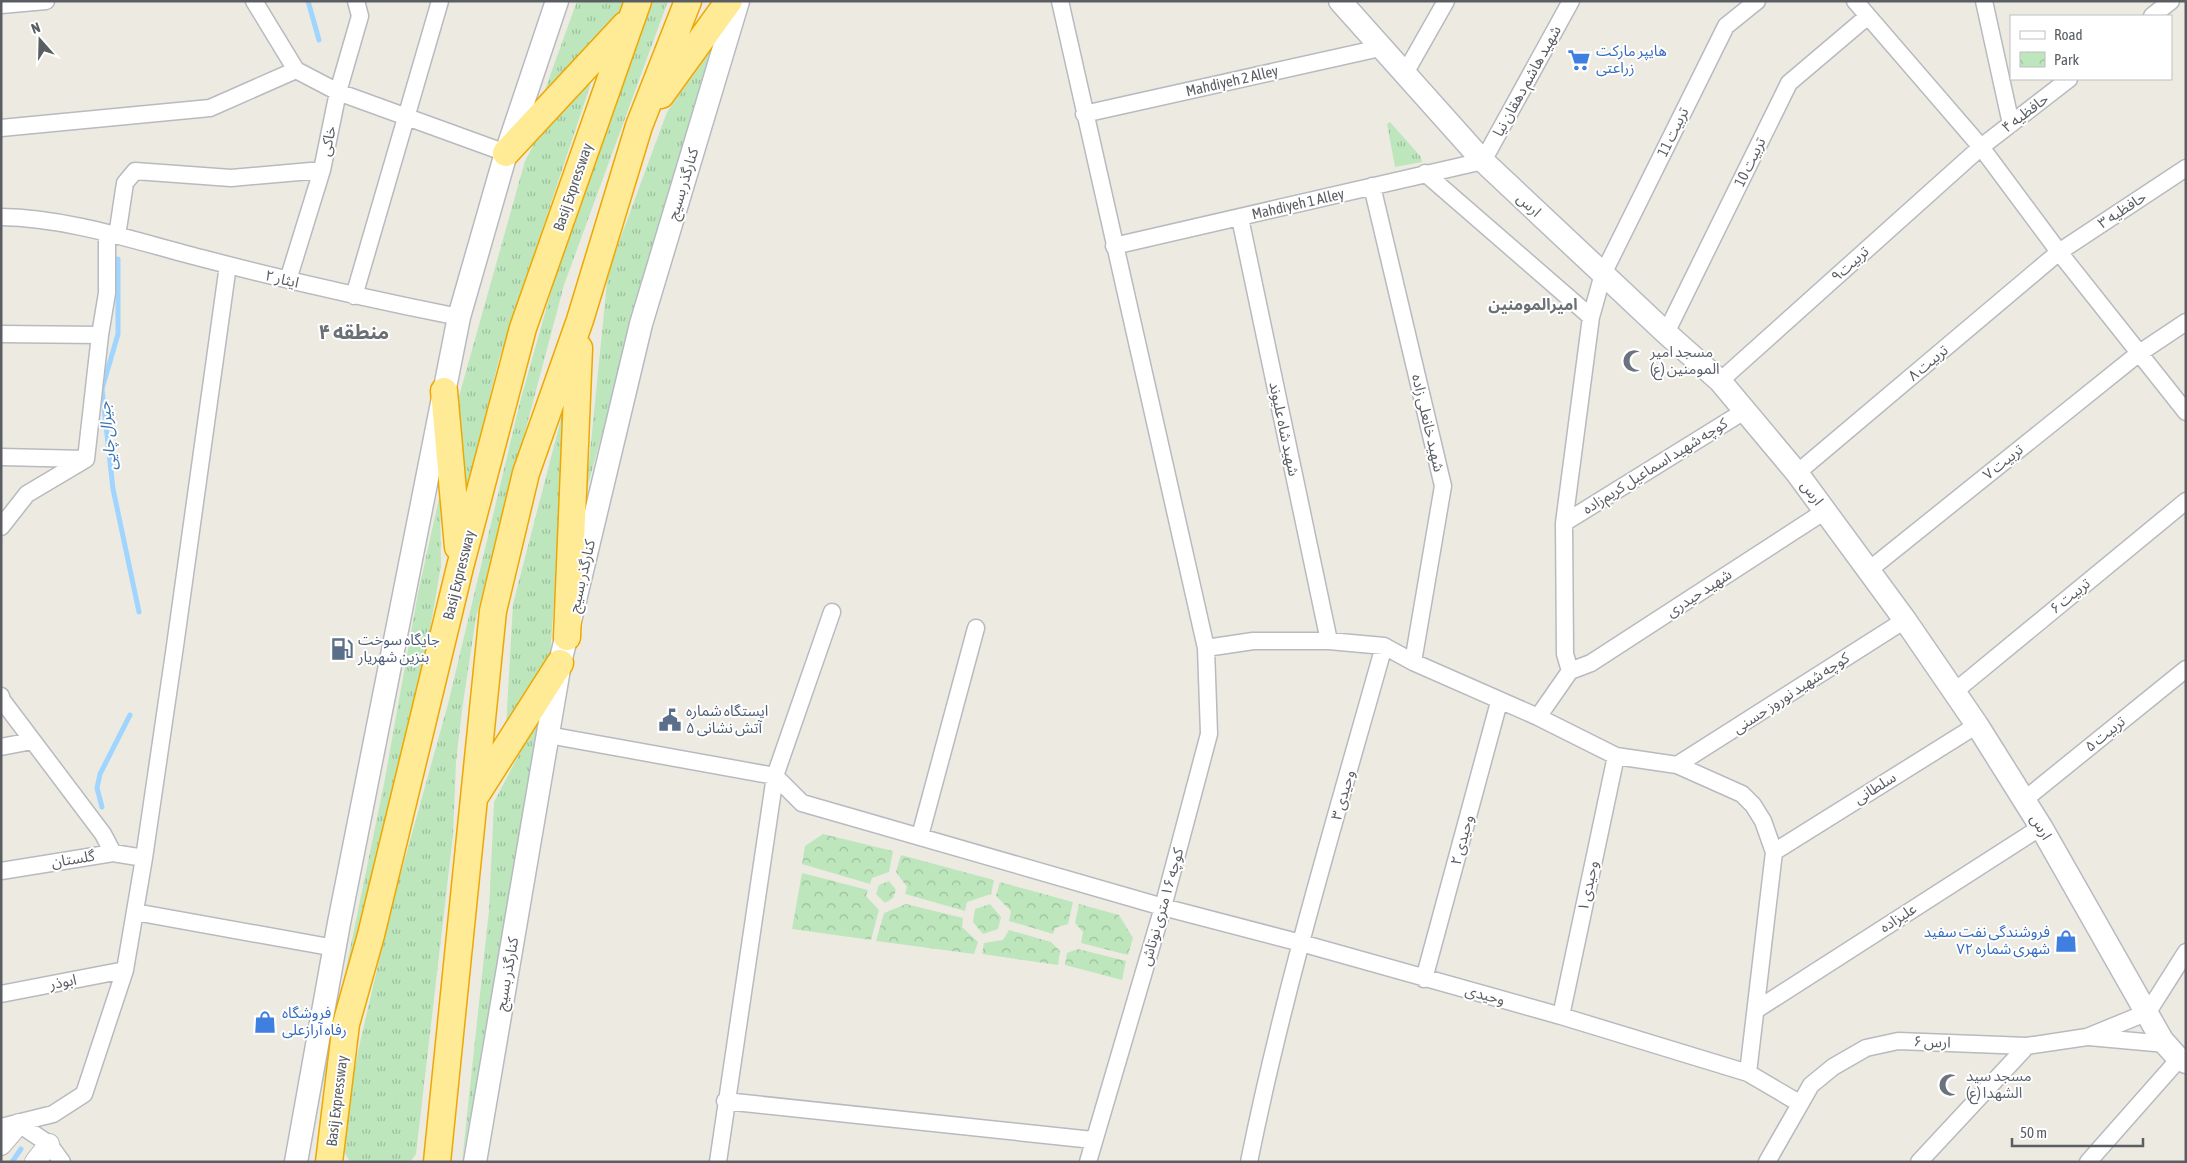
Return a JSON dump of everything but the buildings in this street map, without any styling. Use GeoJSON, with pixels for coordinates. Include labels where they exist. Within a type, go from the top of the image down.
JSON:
{"type":"FeatureCollection","features":[{"type":"Feature","properties":{"kind":"highway"},"geometry":{"type":"LineString","coordinates":[[437,1155],[493,611],[526,473],[580,320],[639,126],[688,1]]}},
{"type":"Feature","properties":{"kind":"highway"},"geometry":{"type":"LineString","coordinates":[[639,126],[729,1]]}},
{"type":"Feature","properties":{"kind":"highway"},"geometry":{"type":"LineString","coordinates":[[506,153],[635,9]]}},
{"type":"Feature","properties":{"kind":"highway","name":"Basij Expressway"},"geometry":{"type":"LineString","coordinates":[[333,1156],[346,1024],[371,935],[399,812],[460,567],[523,328],[635,9]]}},
{"type":"Feature","properties":{"kind":"highway"},"geometry":{"type":"LineString","coordinates":[[568,637],[580,320]]}},
{"type":"Feature","properties":{"kind":"highway"},"geometry":{"type":"LineString","coordinates":[[444,391],[460,567]]}},
{"type":"Feature","properties":{"kind":"highway"},"geometry":{"type":"LineString","coordinates":[[474,798],[560,663]]}},
{"type":"Feature","properties":{"kind":"main road"},"geometry":{"type":"LineString","coordinates":[[296,1162],[335,948],[459,317],[506,153],[557,1]]}},
{"type":"Feature","properties":{"kind":"main road","name":"کنارگذر بسیج"},"geometry":{"type":"LineString","coordinates":[[475,1162],[560,663],[568,637],[641,324],[738,1]]}},
{"type":"Feature","properties":{"kind":"main road","name":"ارس"},"geometry":{"type":"LineString","coordinates":[[1340,1],[1482,161],[1720,381],[1746,410],[1869,570],[1977,725],[2041,827],[2148,1012],[2177,1055]]}},
{"type":"Feature","properties":{"kind":"street"},"geometry":{"type":"LineString","coordinates":[[1,5],[46,1]]}},
{"type":"Feature","properties":{"kind":"street"},"geometry":{"type":"LineString","coordinates":[[254,1],[296,70],[338,92],[506,153]]}},
{"type":"Feature","properties":{"kind":"street","name":"خاکی"},"geometry":{"type":"LineString","coordinates":[[288,280],[322,170],[338,92],[360,16],[356,1]]}},
{"type":"Feature","properties":{"kind":"street"},"geometry":{"type":"LineString","coordinates":[[354,296],[440,1]]}},
{"type":"Feature","properties":{"kind":"street"},"geometry":{"type":"LineString","coordinates":[[1404,75],[1446,1]]}},
{"type":"Feature","properties":{"kind":"street","name":"شهید هاشم دهقان نیا"},"geometry":{"type":"LineString","coordinates":[[1482,161],[1571,1]]}},
{"type":"Feature","properties":{"kind":"street","name":"تربیت 11"},"geometry":{"type":"LineString","coordinates":[[1570,671],[1565,654],[1564,523],[1592,317],[1603,274],[1726,26],[1757,1]]}},
{"type":"Feature","properties":{"kind":"street"},"geometry":{"type":"LineString","coordinates":[[1855,1],[1981,147],[2058,252],[2186,412]]}},
{"type":"Feature","properties":{"kind":"street"},"geometry":{"type":"LineString","coordinates":[[1984,1],[2011,124]]}},
{"type":"Feature","properties":{"kind":"street"},"geometry":{"type":"LineString","coordinates":[[2153,15],[2171,1]]}},
{"type":"Feature","properties":{"kind":"street","name":"کوچه ۱۶ متری نوتاش"},"geometry":{"type":"LineString","coordinates":[[1061,2],[1084,114],[1206,648],[1209,734],[1163,907],[1088,1162]]}},
{"type":"Feature","properties":{"kind":"street","name":"تربیت 10"},"geometry":{"type":"LineString","coordinates":[[1666,333],[1789,82],[1868,16]]}},
{"type":"Feature","properties":{"kind":"street","name":"Mahdiyeh 2 Alley"},"geometry":{"type":"LineString","coordinates":[[1084,114],[1380,48]]}},
{"type":"Feature","properties":{"kind":"street"},"geometry":{"type":"LineString","coordinates":[[1,128],[210,108],[296,70]]}},
{"type":"Feature","properties":{"kind":"street","name":"حافظیه ۴"},"geometry":{"type":"LineString","coordinates":[[1981,147],[2069,80]]}},
{"type":"Feature","properties":{"kind":"street","name":"تربیت۹"},"geometry":{"type":"LineString","coordinates":[[1720,381],[1981,147]]}},
{"type":"Feature","properties":{"kind":"street","name":"Mahdiyeh 1 Alley"},"geometry":{"type":"LineString","coordinates":[[1114,246],[1482,161]]}},
{"type":"Feature","properties":{"kind":"street","name":"حافظیه ۳"},"geometry":{"type":"LineString","coordinates":[[2058,252],[2186,168]]}},
{"type":"Feature","properties":{"kind":"street"},"geometry":{"type":"LineString","coordinates":[[86,459],[100,335],[107,293],[112,235],[125,183],[135,171],[231,178],[322,170]]}},
{"type":"Feature","properties":{"kind":"street"},"geometry":{"type":"LineString","coordinates":[[1425,173],[1592,317]]}},
{"type":"Feature","properties":{"kind":"street","name":"شهید خانعلی زاده"},"geometry":{"type":"LineString","coordinates":[[1372,186],[1443,486],[1413,662]]}},
{"type":"Feature","properties":{"kind":"street","name":"ایثار ۲"},"geometry":{"type":"LineString","coordinates":[[1,217],[32,218],[112,235],[354,296],[459,317]]}},
{"type":"Feature","properties":{"kind":"street","name":"شهید شاه علیوند"},"geometry":{"type":"LineString","coordinates":[[1240,218],[1329,641]]}},
{"type":"Feature","properties":{"kind":"street","name":"تربیت ۸"},"geometry":{"type":"LineString","coordinates":[[1796,473],[2058,252]]}},
{"type":"Feature","properties":{"kind":"street"},"geometry":{"type":"LineString","coordinates":[[10,1125],[53,1114],[84,1094],[125,970],[144,858],[228,265]]}},
{"type":"Feature","properties":{"kind":"street","name":"تربیت ۷"},"geometry":{"type":"LineString","coordinates":[[1869,570],[2138,354],[2186,322]]}},
{"type":"Feature","properties":{"kind":"street"},"geometry":{"type":"LineString","coordinates":[[1,334],[100,335]]}},
{"type":"Feature","properties":{"kind":"street","name":"کوچه شهید اسماعیل کریم‌زاده"},"geometry":{"type":"LineString","coordinates":[[1564,523],[1746,410]]}},
{"type":"Feature","properties":{"kind":"street"},"geometry":{"type":"LineString","coordinates":[[1,457],[86,459]]}},
{"type":"Feature","properties":{"kind":"street"},"geometry":{"type":"LineString","coordinates":[[1,527],[27,494],[86,459]]}},
{"type":"Feature","properties":{"kind":"street","name":"تربیت ۶"},"geometry":{"type":"LineString","coordinates":[[1954,692],[2186,501]]}},
{"type":"Feature","properties":{"kind":"street","name":"شهید حیدری"},"geometry":{"type":"LineString","coordinates":[[1570,671],[1591,663],[1825,511]]}},
{"type":"Feature","properties":{"kind":"street"},"geometry":{"type":"LineString","coordinates":[[718,1162],[725,1101],[775,776],[832,612]]}},
{"type":"Feature","properties":{"kind":"street","name":"کوچه شهید نوروز حسنی"},"geometry":{"type":"LineString","coordinates":[[1677,766],[1905,620]]}},
{"type":"Feature","properties":{"kind":"street"},"geometry":{"type":"LineString","coordinates":[[920,836],[976,628]]}},
{"type":"Feature","properties":{"kind":"street"},"geometry":{"type":"LineString","coordinates":[[1206,648],[1253,641],[1329,641],[1384,646],[1413,662],[1499,702],[1538,717],[1616,756],[1677,766],[1742,794],[1753,805],[1763,821],[1774,852],[1748,1073]]}},
{"type":"Feature","properties":{"kind":"street","name":"وحیدی ۳"},"geometry":{"type":"LineString","coordinates":[[1248,1162],[1262,1097],[1301,943],[1384,646]]}},
{"type":"Feature","properties":{"kind":"street","name":"تربیت ۵"},"geometry":{"type":"LineString","coordinates":[[2024,800],[2186,669]]}},
{"type":"Feature","properties":{"kind":"street"},"geometry":{"type":"LineString","coordinates":[[1538,717],[1570,671]]}},
{"type":"Feature","properties":{"kind":"street"},"geometry":{"type":"LineString","coordinates":[[1,696],[32,741],[103,834],[113,853]]}},
{"type":"Feature","properties":{"kind":"street","name":"وحیدی ۲"},"geometry":{"type":"LineString","coordinates":[[1424,979],[1499,702]]}},
{"type":"Feature","properties":{"kind":"street","name":"سلطانی"},"geometry":{"type":"LineString","coordinates":[[1774,852],[1977,725]]}},
{"type":"Feature","properties":{"kind":"street"},"geometry":{"type":"LineString","coordinates":[[548,735],[775,776]]}},
{"type":"Feature","properties":{"kind":"street"},"geometry":{"type":"LineString","coordinates":[[1,747],[32,741]]}},
{"type":"Feature","properties":{"kind":"street","name":"وحیدی ۱"},"geometry":{"type":"LineString","coordinates":[[1561,1016],[1616,756]]}},
{"type":"Feature","properties":{"kind":"street","name":"وحیدی"},"geometry":{"type":"LineString","coordinates":[[775,776],[802,802],[1163,907],[1301,943],[1561,1016],[1748,1073],[1799,1103]]}},
{"type":"Feature","properties":{"kind":"street","name":"علیزاده"},"geometry":{"type":"LineString","coordinates":[[1756,1010],[2041,827]]}},
{"type":"Feature","properties":{"kind":"street","name":"گلستان"},"geometry":{"type":"LineString","coordinates":[[1,871],[113,853],[144,858]]}},
{"type":"Feature","properties":{"kind":"street"},"geometry":{"type":"LineString","coordinates":[[135,912],[335,948]]}},
{"type":"Feature","properties":{"kind":"street"},"geometry":{"type":"LineString","coordinates":[[2148,1012],[2186,952]]}},
{"type":"Feature","properties":{"kind":"street","name":"ابوذر"},"geometry":{"type":"LineString","coordinates":[[1,994],[125,970]]}},
{"type":"Feature","properties":{"kind":"street","name":"ارس ۶"},"geometry":{"type":"LineString","coordinates":[[1767,1162],[1810,1085],[1832,1067],[1866,1048],[1898,1041],[2027,1046],[2087,1037],[2148,1012]]}},
{"type":"Feature","properties":{"kind":"street"},"geometry":{"type":"LineString","coordinates":[[2087,1037],[2177,1055],[2088,1162]]}},
{"type":"Feature","properties":{"kind":"street"},"geometry":{"type":"LineString","coordinates":[[1919,1162],[2027,1046]]}},
{"type":"Feature","properties":{"kind":"street"},"geometry":{"type":"LineString","coordinates":[[725,1101],[1093,1140]]}},
{"type":"Feature","properties":{"kind":"street"},"geometry":{"type":"LineString","coordinates":[[10,1125],[49,1144],[62,1162]]}},
{"type":"Feature","properties":{"kind":"street"},"geometry":{"type":"LineString","coordinates":[[1,1145],[10,1125]]}},
{"type":"Feature","properties":{"kind":"street"},"geometry":{"type":"LineString","coordinates":[[35,1162],[49,1144]]}},
{"type":"Feature","properties":{"kind":"green space"},"geometry":{"type":"Polygon","coordinates":[[[577,1],[624,1],[619,12],[542,98],[577,1]]]}},
{"type":"Feature","properties":{"kind":"green space"},"geometry":{"type":"Polygon","coordinates":[[[652,1],[668,1],[564,285],[476,617],[456,762],[453,835],[416,1154],[410,1162],[350,1162],[344,1151],[344,1123],[359,1047],[391,909],[448,704],[520,402],[554,281],[615,99],[652,1]]]}},
{"type":"Feature","properties":{"kind":"green space"},"geometry":{"type":"Polygon","coordinates":[[[715,45],[662,216],[586,492],[608,272],[667,112],[715,45]]]}},
{"type":"Feature","properties":{"kind":"green space"},"geometry":{"type":"Polygon","coordinates":[[[591,83],[499,359],[466,495],[454,414],[525,161],[544,125],[591,83]]]}},
{"type":"Feature","properties":{"kind":"green space"},"geometry":{"type":"Polygon","coordinates":[[[1390,122],[1421,157],[1422,162],[1395,167],[1387,124],[1390,122]]]}},
{"type":"Feature","properties":{"kind":"green space"},"geometry":{"type":"Polygon","coordinates":[[[569,388],[550,657],[506,727],[513,604],[569,388]]]}},
{"type":"Feature","properties":{"kind":"green space"},"geometry":{"type":"Polygon","coordinates":[[[440,494],[441,565],[421,684],[319,1100],[384,784],[418,593],[440,494]]]}},
{"type":"Feature","properties":{"kind":"green space"},"geometry":{"type":"Polygon","coordinates":[[[545,705],[462,1162],[489,910],[494,802],[545,705]]]}},
{"type":"Feature","properties":{"kind":"green space"},"geometry":{"type":"Polygon","coordinates":[[[823,834],[893,851],[889,872],[872,878],[870,884],[802,864],[805,846],[823,834]]]}},
{"type":"Feature","properties":{"kind":"green space"},"geometry":{"type":"Polygon","coordinates":[[[901,855],[994,880],[991,894],[967,902],[965,911],[905,894],[907,887],[896,872],[901,855]]]}},
{"type":"Feature","properties":{"kind":"green space"},"geometry":{"type":"Polygon","coordinates":[[[802,873],[868,890],[866,896],[879,910],[871,940],[792,929],[802,873]]]}},
{"type":"Feature","properties":{"kind":"green space"},"geometry":{"type":"Polygon","coordinates":[[[889,881],[896,890],[893,898],[885,903],[876,894],[879,885],[889,881]]]}},
{"type":"Feature","properties":{"kind":"green space"},"geometry":{"type":"Polygon","coordinates":[[[1000,882],[1073,902],[1068,924],[1055,928],[1053,934],[1009,921],[1011,911],[996,896],[1000,882]]]}},
{"type":"Feature","properties":{"kind":"green space"},"geometry":{"type":"Polygon","coordinates":[[[906,904],[963,918],[962,927],[978,942],[974,954],[876,941],[884,913],[906,904]]]}},
{"type":"Feature","properties":{"kind":"green space"},"geometry":{"type":"Polygon","coordinates":[[[990,904],[1001,917],[998,929],[983,934],[973,922],[975,909],[990,904]]]}},
{"type":"Feature","properties":{"kind":"green space"},"geometry":{"type":"Polygon","coordinates":[[[1079,904],[1119,915],[1133,938],[1128,955],[1081,943],[1083,932],[1075,923],[1079,904]]]}},
{"type":"Feature","properties":{"kind":"green space"},"geometry":{"type":"Polygon","coordinates":[[[1009,930],[1051,942],[1060,951],[1058,965],[982,954],[984,943],[1003,940],[1009,930]]]}},
{"type":"Feature","properties":{"kind":"green space"},"geometry":{"type":"Polygon","coordinates":[[[1078,949],[1126,961],[1122,980],[1065,965],[1067,953],[1078,949]]]}},
{"type":"Feature","properties":{"kind":"waterway","name":"جیرال چایی"},"geometry":{"type":"LineString","coordinates":[[308,1],[319,40]]}},
{"type":"Feature","properties":{"kind":"waterway","name":"جیرال چایی"},"geometry":{"type":"LineString","coordinates":[[118,259],[118,334],[102,389],[113,489],[139,612]]}},
{"type":"Feature","properties":{"kind":"waterway","name":"جیرال چایی"},"geometry":{"type":"LineString","coordinates":[[102,807],[97,788],[100,774],[130,715]]}},
{"type":"Feature","properties":{"kind":"waterway","name":"جیرال چایی"},"geometry":{"type":"LineString","coordinates":[[12,1162],[21,1149]]}},
{"type":"Feature","properties":{"kind":"place","name":"هایپر مارکت زراعتی"},"geometry":{"type":"Point","coordinates":[1579,60]}},
{"type":"Feature","properties":{"kind":"place","name":"مسجد امیر المومنین (ع)"},"geometry":{"type":"Point","coordinates":[1634,361]}},
{"type":"Feature","properties":{"kind":"place","name":"جایگاه سوخت بنزین شهریار"},"geometry":{"type":"Point","coordinates":[342,649]}},
{"type":"Feature","properties":{"kind":"place","name":"ایستگاه شماره ۵ آتش نشانی"},"geometry":{"type":"Point","coordinates":[670,720]}},
{"type":"Feature","properties":{"kind":"place","name":"فروشندگی نفت سفید شهری شماره ۷۲"},"geometry":{"type":"Point","coordinates":[2066,941]}},
{"type":"Feature","properties":{"kind":"place","name":"فروشگاه رفاه آرازعلی"},"geometry":{"type":"Point","coordinates":[265,1022]}},
{"type":"Feature","properties":{"kind":"place","name":"مسجد سید الشهدا (ع)"},"geometry":{"type":"Point","coordinates":[1950,1085]}},
{"type":"Feature","properties":{"kind":"district","name":"امیرالمومنین"},"geometry":{"type":"Point","coordinates":[1533,304]}},
{"type":"Feature","properties":{"kind":"district","name":"منطقه ۴"},"geometry":{"type":"Point","coordinates":[354,332]}}]}
